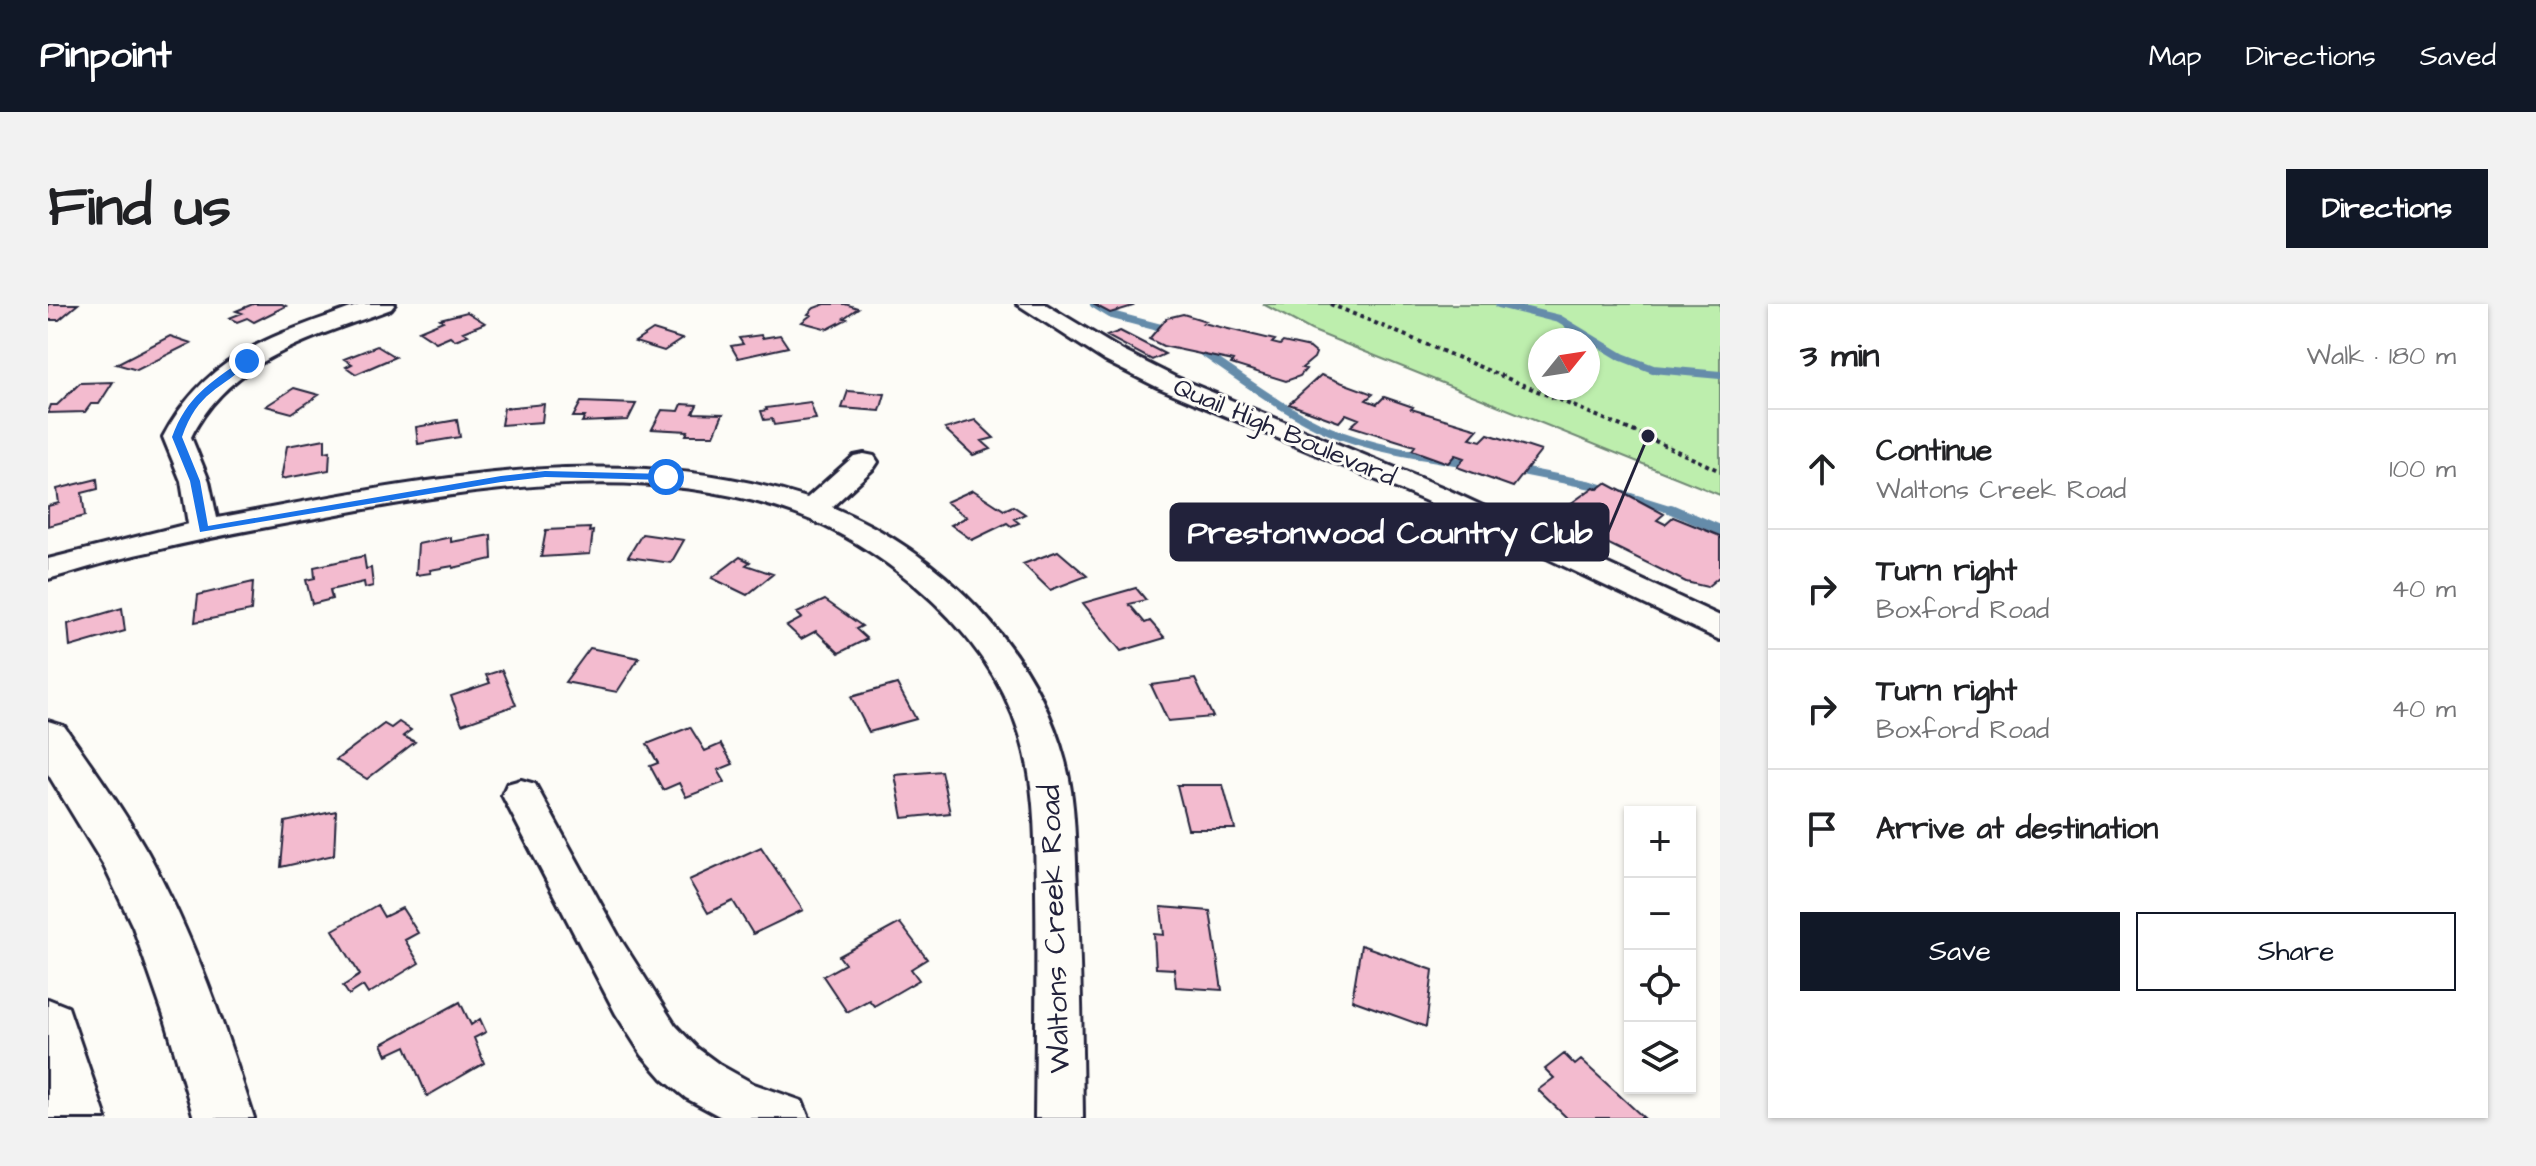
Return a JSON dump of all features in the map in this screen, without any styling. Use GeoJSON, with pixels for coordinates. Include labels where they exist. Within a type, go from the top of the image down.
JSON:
{"type":"FeatureCollection","features":[{"type":"Feature","properties":{"kind":"main road"},"geometry":{"type":"LineString","coordinates":[[48,738],[87,793],[131,868],[187,1002],[224,1118]]}},
{"type":"Feature","properties":{"kind":"main road"},"geometry":{"type":"LineString","coordinates":[[48,1025],[76,1118]]}},
{"type":"Feature","properties":{"kind":"street"},"geometry":{"type":"LineString","coordinates":[[204,530],[195,481],[177,437],[185,416],[200,395],[247,361],[383,304]]}},
{"type":"Feature","properties":{"kind":"street","name":"Quail High Boulevard"},"geometry":{"type":"LineString","coordinates":[[1029,304],[1114,356],[1166,382],[1434,494],[1720,629]]}},
{"type":"Feature","properties":{"kind":"street"},"geometry":{"type":"LineString","coordinates":[[812,509],[864,462]]}},
{"type":"Feature","properties":{"kind":"street","name":"Waltons Creek Road"},"geometry":{"type":"LineString","coordinates":[[48,569],[101,553],[204,530],[433,488],[545,474],[666,477],[749,491],[812,509],[872,540],[936,586],[970,618],[1022,694],[1047,761],[1055,840],[1059,1118]]}},
{"type":"Feature","properties":{"kind":"street"},"geometry":{"type":"LineString","coordinates":[[521,795],[600,943],[655,1036],[690,1072],[710,1085],[750,1107],[785,1118]]}},
{"type":"Feature","properties":{"kind":"path"},"geometry":{"type":"LineString","coordinates":[[1330,304],[1720,471]]}},
{"type":"Feature","properties":{"kind":"green space"},"geometry":{"type":"Polygon","coordinates":[[[1263,304],[1720,304],[1720,495],[1311,330],[1263,304]]]}},
{"type":"Feature","properties":{"kind":"building"},"geometry":{"type":"Polygon","coordinates":[[[48,304],[78,304],[59,320],[48,320],[48,304]]]}},
{"type":"Feature","properties":{"kind":"building"},"geometry":{"type":"Polygon","coordinates":[[[253,304],[286,306],[254,322],[247,318],[237,322],[229,318],[242,313],[236,311],[253,304]]]}},
{"type":"Feature","properties":{"kind":"building"},"geometry":{"type":"Polygon","coordinates":[[[825,304],[845,304],[858,308],[844,318],[847,319],[828,329],[802,322],[814,308],[825,304]]]}},
{"type":"Feature","properties":{"kind":"building"},"geometry":{"type":"Polygon","coordinates":[[[1093,304],[1131,304],[1133,306],[1110,313],[1093,304]]]}},
{"type":"Feature","properties":{"kind":"building"},"geometry":{"type":"Polygon","coordinates":[[[467,312],[485,323],[463,332],[468,335],[455,340],[450,336],[436,342],[419,331],[443,321],[440,319],[467,312]]]}},
{"type":"Feature","properties":{"kind":"building"},"geometry":{"type":"Polygon","coordinates":[[[1183,314],[1206,321],[1203,323],[1275,340],[1272,343],[1280,345],[1283,342],[1310,348],[1316,353],[1302,368],[1306,369],[1300,376],[1286,381],[1231,364],[1233,361],[1163,346],[1149,339],[1167,318],[1183,314]]]}},
{"type":"Feature","properties":{"kind":"building"},"geometry":{"type":"Polygon","coordinates":[[[653,330],[682,339],[664,351],[635,342],[653,330]]]}},
{"type":"Feature","properties":{"kind":"building"},"geometry":{"type":"Polygon","coordinates":[[[1120,331],[1165,354],[1152,360],[1107,336],[1120,331]]]}},
{"type":"Feature","properties":{"kind":"building"},"geometry":{"type":"Polygon","coordinates":[[[761,335],[762,338],[780,335],[788,347],[738,358],[731,346],[743,344],[739,338],[761,335]]]}},
{"type":"Feature","properties":{"kind":"building"},"geometry":{"type":"Polygon","coordinates":[[[170,336],[191,343],[137,370],[116,364],[170,336]]]}},
{"type":"Feature","properties":{"kind":"building"},"geometry":{"type":"Polygon","coordinates":[[[377,346],[395,357],[356,374],[346,367],[352,364],[344,359],[377,346]]]}},
{"type":"Feature","properties":{"kind":"building"},"geometry":{"type":"Polygon","coordinates":[[[1321,375],[1373,394],[1366,400],[1377,404],[1384,397],[1413,407],[1411,409],[1478,429],[1470,438],[1481,441],[1488,434],[1541,451],[1513,487],[1457,467],[1464,458],[1455,455],[1448,463],[1412,450],[1415,446],[1351,426],[1359,419],[1346,414],[1339,422],[1289,404],[1321,375]]]}},
{"type":"Feature","properties":{"kind":"building"},"geometry":{"type":"Polygon","coordinates":[[[113,382],[99,404],[91,404],[85,412],[48,413],[51,405],[57,405],[80,383],[113,382]]]}},
{"type":"Feature","properties":{"kind":"building"},"geometry":{"type":"Polygon","coordinates":[[[294,388],[319,395],[292,413],[266,406],[294,388]]]}},
{"type":"Feature","properties":{"kind":"building"},"geometry":{"type":"Polygon","coordinates":[[[848,391],[885,394],[880,411],[842,408],[848,391]]]}},
{"type":"Feature","properties":{"kind":"building"},"geometry":{"type":"Polygon","coordinates":[[[581,402],[636,404],[628,420],[582,422],[585,417],[573,417],[581,402]]]}},
{"type":"Feature","properties":{"kind":"building"},"geometry":{"type":"Polygon","coordinates":[[[810,402],[816,419],[774,425],[772,419],[764,420],[761,411],[766,408],[810,402]]]}},
{"type":"Feature","properties":{"kind":"building"},"geometry":{"type":"Polygon","coordinates":[[[544,404],[542,422],[501,425],[504,408],[544,404]]]}},
{"type":"Feature","properties":{"kind":"building"},"geometry":{"type":"Polygon","coordinates":[[[682,404],[697,405],[693,413],[723,414],[714,435],[686,435],[688,431],[652,429],[662,410],[679,411],[682,404]]]}},
{"type":"Feature","properties":{"kind":"building"},"geometry":{"type":"Polygon","coordinates":[[[457,420],[460,437],[418,444],[416,427],[457,420]]]}},
{"type":"Feature","properties":{"kind":"building"},"geometry":{"type":"Polygon","coordinates":[[[975,420],[994,438],[982,441],[991,449],[973,455],[945,429],[975,420]]]}},
{"type":"Feature","properties":{"kind":"building"},"geometry":{"type":"Polygon","coordinates":[[[325,439],[325,452],[330,451],[329,470],[281,479],[287,446],[325,439]]]}},
{"type":"Feature","properties":{"kind":"building"},"geometry":{"type":"Polygon","coordinates":[[[97,479],[98,489],[82,493],[85,516],[48,526],[48,506],[59,503],[57,489],[97,479]]]}},
{"type":"Feature","properties":{"kind":"building"},"geometry":{"type":"Polygon","coordinates":[[[1606,483],[1664,514],[1657,520],[1665,524],[1673,517],[1720,536],[1720,576],[1707,587],[1686,582],[1568,524],[1556,514],[1594,487],[1598,489],[1606,483]]]}},
{"type":"Feature","properties":{"kind":"building"},"geometry":{"type":"Polygon","coordinates":[[[973,490],[1004,510],[1013,506],[1025,514],[1014,519],[1019,523],[1011,526],[1007,523],[972,540],[951,525],[967,517],[946,502],[973,490]]]}},
{"type":"Feature","properties":{"kind":"building"},"geometry":{"type":"Polygon","coordinates":[[[590,528],[589,532],[593,531],[590,554],[541,557],[546,530],[590,528]]]}},
{"type":"Feature","properties":{"kind":"building"},"geometry":{"type":"Polygon","coordinates":[[[642,534],[684,540],[671,563],[628,557],[642,534]]]}},
{"type":"Feature","properties":{"kind":"building"},"geometry":{"type":"Polygon","coordinates":[[[491,535],[492,559],[416,575],[418,544],[451,537],[451,542],[491,535]]]}},
{"type":"Feature","properties":{"kind":"building"},"geometry":{"type":"Polygon","coordinates":[[[1058,551],[1087,576],[1050,590],[1023,564],[1058,551]]]}},
{"type":"Feature","properties":{"kind":"building"},"geometry":{"type":"Polygon","coordinates":[[[364,556],[366,569],[371,568],[373,586],[365,588],[364,582],[330,590],[332,599],[312,604],[306,580],[315,578],[314,567],[364,556]]]}},
{"type":"Feature","properties":{"kind":"building"},"geometry":{"type":"Polygon","coordinates":[[[740,557],[750,562],[746,565],[773,574],[747,595],[712,578],[740,557]]]}},
{"type":"Feature","properties":{"kind":"building"},"geometry":{"type":"Polygon","coordinates":[[[253,582],[251,611],[195,622],[198,595],[253,582]]]}},
{"type":"Feature","properties":{"kind":"building"},"geometry":{"type":"Polygon","coordinates":[[[1136,588],[1146,600],[1129,604],[1145,623],[1150,621],[1165,638],[1121,651],[1083,603],[1136,588]]]}},
{"type":"Feature","properties":{"kind":"building"},"geometry":{"type":"Polygon","coordinates":[[[825,600],[862,626],[856,629],[867,639],[839,653],[816,631],[801,639],[787,626],[802,618],[797,613],[825,600]]]}},
{"type":"Feature","properties":{"kind":"building"},"geometry":{"type":"Polygon","coordinates":[[[122,608],[125,631],[70,647],[68,624],[122,608]]]}},
{"type":"Feature","properties":{"kind":"building"},"geometry":{"type":"Polygon","coordinates":[[[590,648],[639,658],[617,692],[565,682],[590,648]]]}},
{"type":"Feature","properties":{"kind":"building"},"geometry":{"type":"Polygon","coordinates":[[[502,670],[516,705],[462,724],[451,696],[490,683],[486,675],[502,670]]]}},
{"type":"Feature","properties":{"kind":"building"},"geometry":{"type":"Polygon","coordinates":[[[1195,679],[1213,717],[1168,721],[1151,685],[1195,679]]]}},
{"type":"Feature","properties":{"kind":"building"},"geometry":{"type":"Polygon","coordinates":[[[897,684],[916,719],[869,732],[851,697],[897,684]]]}},
{"type":"Feature","properties":{"kind":"building"},"geometry":{"type":"Polygon","coordinates":[[[399,722],[411,730],[403,736],[415,742],[367,779],[336,760],[384,724],[391,728],[399,722]]]}},
{"type":"Feature","properties":{"kind":"building"},"geometry":{"type":"Polygon","coordinates":[[[690,727],[705,751],[721,744],[733,764],[718,770],[725,782],[686,797],[679,783],[663,790],[650,766],[658,763],[647,744],[690,727]]]}},
{"type":"Feature","properties":{"kind":"building"},"geometry":{"type":"Polygon","coordinates":[[[941,771],[950,813],[903,818],[895,775],[941,771]]]}},
{"type":"Feature","properties":{"kind":"building"},"geometry":{"type":"Polygon","coordinates":[[[1177,785],[1223,785],[1235,829],[1188,829],[1177,785]]]}},
{"type":"Feature","properties":{"kind":"building"},"geometry":{"type":"Polygon","coordinates":[[[336,811],[334,855],[281,867],[285,822],[336,811]]]}},
{"type":"Feature","properties":{"kind":"building"},"geometry":{"type":"Polygon","coordinates":[[[761,847],[803,910],[753,934],[733,901],[708,913],[689,880],[761,847]]]}},
{"type":"Feature","properties":{"kind":"building"},"geometry":{"type":"Polygon","coordinates":[[[377,905],[384,917],[402,908],[418,933],[405,940],[419,963],[368,994],[363,986],[349,995],[343,986],[360,975],[333,930],[377,905]]]}},
{"type":"Feature","properties":{"kind":"building"},"geometry":{"type":"Polygon","coordinates":[[[1161,907],[1210,911],[1222,990],[1176,987],[1174,969],[1156,968],[1154,934],[1164,935],[1161,907]]]}},
{"type":"Feature","properties":{"kind":"building"},"geometry":{"type":"Polygon","coordinates":[[[900,923],[927,959],[911,969],[919,980],[874,1006],[869,1000],[847,1012],[823,976],[845,964],[839,956],[900,923]]]}},
{"type":"Feature","properties":{"kind":"building"},"geometry":{"type":"Polygon","coordinates":[[[1361,945],[1433,970],[1426,1027],[1352,1000],[1361,945]]]}},
{"type":"Feature","properties":{"kind":"building"},"geometry":{"type":"Polygon","coordinates":[[[460,1002],[471,1025],[480,1019],[486,1032],[474,1038],[484,1063],[427,1096],[406,1046],[387,1055],[382,1044],[460,1002]]]}},
{"type":"Feature","properties":{"kind":"building"},"geometry":{"type":"Polygon","coordinates":[[[1564,1054],[1575,1065],[1581,1060],[1644,1118],[1567,1118],[1538,1090],[1554,1078],[1545,1069],[1564,1054]]]}},
{"type":"Feature","properties":{"kind":"waterway"},"geometry":{"type":"LineString","coordinates":[[1094,304],[1112,315],[1173,331]]}},
{"type":"Feature","properties":{"kind":"waterway"},"geometry":{"type":"LineString","coordinates":[[1499,304],[1559,319],[1622,357],[1653,369],[1720,375]]}},
{"type":"Feature","properties":{"kind":"waterway"},"geometry":{"type":"LineString","coordinates":[[1199,350],[1279,404],[1330,431],[1383,448],[1474,464]]}},
{"type":"Feature","properties":{"kind":"waterway"},"geometry":{"type":"LineString","coordinates":[[1511,469],[1592,485],[1675,511]]}},
{"type":"Feature","properties":{"kind":"waterway"},"geometry":{"type":"LineString","coordinates":[[1671,509],[1675,511]]}},
{"type":"Feature","properties":{"kind":"waterway"},"geometry":{"type":"LineString","coordinates":[[1675,511],[1720,530]]}},
{"type":"Feature","properties":{"kind":"place","name":"Prestonwood Country Club"},"geometry":{"type":"Point","coordinates":[1648,436]}},
{"type":"Feature","properties":{"kind":"route"},"geometry":{"type":"LineString","coordinates":[[247,361],[200,395],[185,416],[177,437],[195,481],[204,530],[409,492],[501,479],[545,474],[666,477]]}}]}
